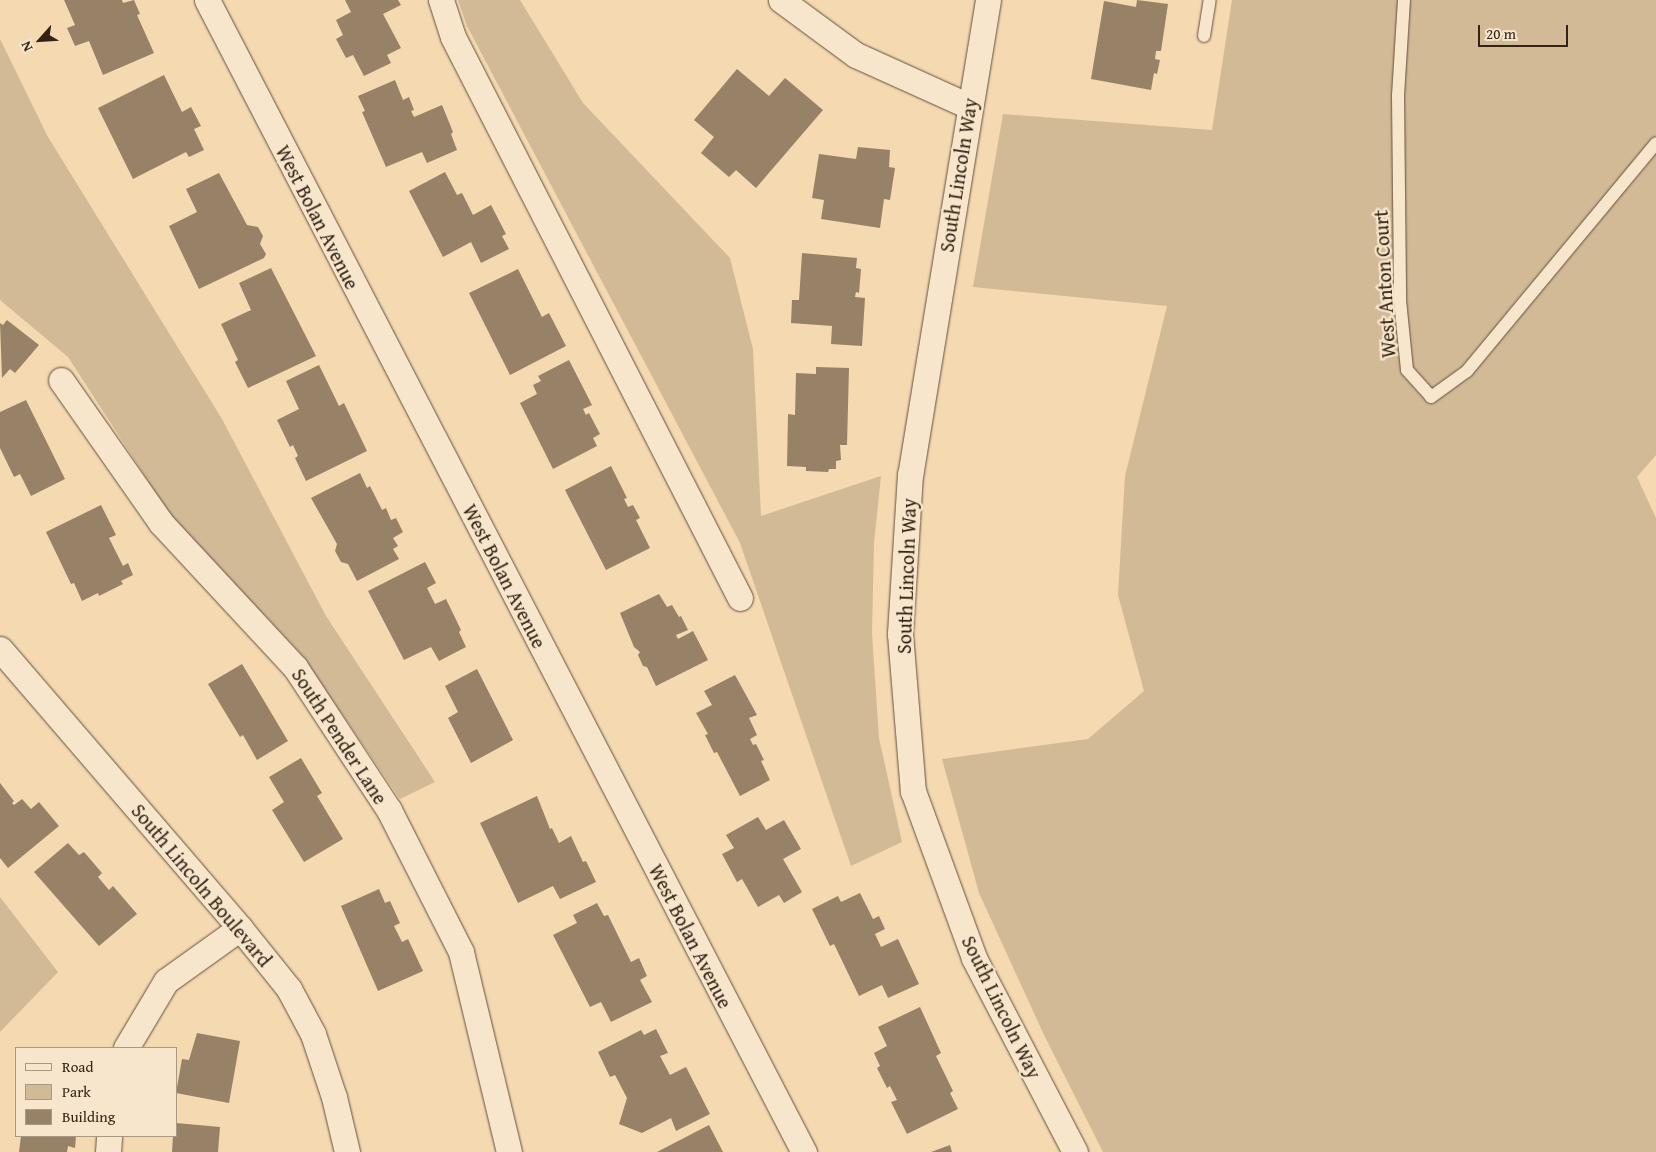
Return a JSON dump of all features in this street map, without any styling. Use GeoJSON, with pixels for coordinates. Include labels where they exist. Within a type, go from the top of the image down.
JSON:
{"type":"FeatureCollection","features":[{"type":"Feature","properties":{"kind":"street","name":"West Bolan Avenue"},"geometry":{"type":"LineString","coordinates":[[207,0],[804,1152]]}},
{"type":"Feature","properties":{"kind":"street"},"geometry":{"type":"LineString","coordinates":[[441,0],[453,37],[740,598]]}},
{"type":"Feature","properties":{"kind":"street"},"geometry":{"type":"LineString","coordinates":[[781,0],[856,55],[969,106]]}},
{"type":"Feature","properties":{"kind":"street","name":"South Lincoln Way"},"geometry":{"type":"LineString","coordinates":[[988,0],[969,106],[910,474],[900,634],[913,791],[974,958],[1075,1152]]}},
{"type":"Feature","properties":{"kind":"street","name":"South Pender Lane"},"geometry":{"type":"LineString","coordinates":[[61,380],[161,522],[295,667],[389,810],[461,952],[509,1152]]}},
{"type":"Feature","properties":{"kind":"street","name":"South Lincoln Boulevard"},"geometry":{"type":"LineString","coordinates":[[0,649],[240,928],[289,989],[313,1034],[334,1097],[347,1152]]}},
{"type":"Feature","properties":{"kind":"street"},"geometry":{"type":"LineString","coordinates":[[127,1047],[166,980],[240,928]]}},
{"type":"Feature","properties":{"kind":"street"},"geometry":{"type":"LineString","coordinates":[[108,1152],[109,1137]]}},
{"type":"Feature","properties":{"kind":"lane"},"geometry":{"type":"LineString","coordinates":[[1204,36],[1210,0]]}},
{"type":"Feature","properties":{"kind":"lane","name":"West Anton Court"},"geometry":{"type":"LineString","coordinates":[[1404,0],[1398,96],[1400,300],[1407,370],[1431,397],[1467,371],[1656,143]]}},
{"type":"Feature","properties":{"kind":"green space"},"geometry":{"type":"Polygon","coordinates":[[[458,0],[520,0],[583,103],[730,258],[753,349],[761,516],[881,476],[874,543],[872,633],[879,738],[902,842],[851,866],[740,543],[467,26],[458,0]]]}},
{"type":"Feature","properties":{"kind":"green space"},"geometry":{"type":"Polygon","coordinates":[[[1232,0],[1656,0],[1656,455],[1637,477],[1656,518],[1656,1152],[1103,1152],[1044,1035],[979,893],[942,759],[1088,739],[1144,691],[1118,595],[1125,476],[1167,306],[973,287],[1003,114],[1212,130],[1232,0]]]}},
{"type":"Feature","properties":{"kind":"green space"},"geometry":{"type":"Polygon","coordinates":[[[0,39],[48,137],[222,419],[326,616],[435,782],[400,799],[301,654],[170,515],[68,357],[0,300],[0,39]]]}},
{"type":"Feature","properties":{"kind":"green space"},"geometry":{"type":"Polygon","coordinates":[[[0,897],[58,972],[0,1032],[0,897]]]}},
{"type":"Feature","properties":{"kind":"building"},"geometry":{"type":"Polygon","coordinates":[[[64,0],[122,0],[123,3],[134,0],[140,14],[137,15],[154,53],[103,75],[89,41],[75,46],[67,28],[75,25],[64,0]]]}},
{"type":"Feature","properties":{"kind":"building"},"geometry":{"type":"Polygon","coordinates":[[[345,0],[398,0],[401,5],[383,14],[401,48],[387,55],[391,63],[364,76],[353,55],[346,58],[336,39],[343,35],[336,20],[351,12],[345,0]]]}},
{"type":"Feature","properties":{"kind":"building"},"geometry":{"type":"Polygon","coordinates":[[[1137,0],[1168,4],[1161,51],[1156,51],[1155,59],[1160,60],[1157,74],[1154,73],[1151,90],[1091,79],[1104,1],[1136,7],[1137,0]]]}},
{"type":"Feature","properties":{"kind":"building"},"geometry":{"type":"Polygon","coordinates":[[[737,69],[769,96],[785,78],[823,110],[756,188],[736,170],[729,177],[701,153],[714,137],[694,120],[737,69]]]}},
{"type":"Feature","properties":{"kind":"building"},"geometry":{"type":"Polygon","coordinates":[[[164,75],[182,112],[191,107],[201,126],[194,129],[204,150],[189,157],[186,152],[133,179],[98,108],[164,75]]]}},
{"type":"Feature","properties":{"kind":"building"},"geometry":{"type":"Polygon","coordinates":[[[395,80],[403,100],[409,97],[414,110],[411,111],[414,117],[442,105],[453,132],[451,134],[457,150],[427,163],[422,152],[386,167],[362,112],[365,111],[358,96],[395,80]]]}},
{"type":"Feature","properties":{"kind":"building"},"geometry":{"type":"Polygon","coordinates":[[[858,147],[890,150],[889,167],[895,168],[890,200],[884,199],[880,228],[821,219],[824,200],[812,198],[819,154],[856,159],[858,147]]]}},
{"type":"Feature","properties":{"kind":"building"},"geometry":{"type":"Polygon","coordinates":[[[445,172],[457,195],[462,193],[473,215],[491,205],[506,234],[502,236],[509,249],[481,263],[471,242],[443,257],[409,191],[445,172]]]}},
{"type":"Feature","properties":{"kind":"building"},"geometry":{"type":"Polygon","coordinates":[[[219,173],[247,225],[258,227],[263,236],[260,244],[266,254],[264,258],[199,289],[169,226],[197,212],[186,189],[219,173]]]}},
{"type":"Feature","properties":{"kind":"building"},"geometry":{"type":"Polygon","coordinates":[[[802,253],[857,258],[856,268],[861,269],[859,293],[856,292],[855,297],[865,298],[862,346],[831,344],[832,326],[791,323],[792,300],[799,300],[802,253]]]}},
{"type":"Feature","properties":{"kind":"building"},"geometry":{"type":"Polygon","coordinates":[[[271,268],[316,356],[248,388],[235,362],[238,360],[221,324],[251,310],[239,283],[271,268]]]}},
{"type":"Feature","properties":{"kind":"building"},"geometry":{"type":"Polygon","coordinates":[[[518,269],[542,317],[549,313],[566,346],[510,375],[469,293],[518,269]]]}},
{"type":"Feature","properties":{"kind":"building"},"geometry":{"type":"Polygon","coordinates":[[[7,320],[39,345],[15,373],[10,369],[2,378],[0,323],[3,325],[7,320]]]}},
{"type":"Feature","properties":{"kind":"building"},"geometry":{"type":"Polygon","coordinates":[[[569,360],[592,405],[583,409],[586,415],[589,413],[600,434],[593,438],[597,446],[553,469],[520,403],[537,394],[533,385],[541,381],[538,376],[569,360]]]}},
{"type":"Feature","properties":{"kind":"building"},"geometry":{"type":"Polygon","coordinates":[[[319,365],[339,406],[344,403],[367,451],[306,481],[295,458],[298,456],[293,445],[290,447],[277,420],[299,409],[286,381],[319,365]]]}},
{"type":"Feature","properties":{"kind":"building"},"geometry":{"type":"Polygon","coordinates":[[[816,367],[849,368],[847,445],[840,445],[841,460],[836,461],[836,469],[829,469],[828,472],[806,471],[806,467],[787,466],[788,414],[795,415],[796,373],[816,374],[816,367]]]}},
{"type":"Feature","properties":{"kind":"building"},"geometry":{"type":"Polygon","coordinates":[[[26,400],[65,479],[31,496],[20,474],[14,477],[0,448],[0,412],[26,400]]]}},
{"type":"Feature","properties":{"kind":"building"},"geometry":{"type":"Polygon","coordinates":[[[611,466],[627,498],[624,499],[628,507],[633,505],[640,518],[636,520],[650,548],[606,570],[565,490],[611,466]]]}},
{"type":"Feature","properties":{"kind":"building"},"geometry":{"type":"Polygon","coordinates":[[[360,473],[367,488],[370,486],[382,510],[386,508],[391,520],[396,518],[403,532],[393,538],[398,546],[393,549],[399,559],[357,581],[348,564],[341,562],[335,551],[337,544],[311,498],[360,473]]]}},
{"type":"Feature","properties":{"kind":"building"},"geometry":{"type":"Polygon","coordinates":[[[101,505],[116,535],[109,538],[123,566],[128,563],[133,575],[121,581],[123,584],[99,596],[98,593],[82,601],[74,583],[71,584],[46,532],[101,505]]]}},
{"type":"Feature","properties":{"kind":"building"},"geometry":{"type":"Polygon","coordinates":[[[425,562],[436,583],[427,588],[435,604],[446,599],[461,630],[459,632],[466,647],[439,661],[431,647],[404,660],[368,591],[425,562]]]}},
{"type":"Feature","properties":{"kind":"building"},"geometry":{"type":"Polygon","coordinates":[[[659,594],[667,607],[672,605],[679,617],[681,616],[688,630],[676,635],[678,639],[693,631],[708,660],[656,686],[647,667],[643,666],[638,655],[640,652],[634,647],[620,613],[659,594]]]}},
{"type":"Feature","properties":{"kind":"building"},"geometry":{"type":"Polygon","coordinates":[[[242,664],[288,741],[257,760],[243,735],[240,737],[208,684],[242,664]]]}},
{"type":"Feature","properties":{"kind":"building"},"geometry":{"type":"Polygon","coordinates":[[[477,669],[513,740],[471,763],[448,718],[458,712],[445,686],[477,669]]]}},
{"type":"Feature","properties":{"kind":"building"},"geometry":{"type":"Polygon","coordinates":[[[735,675],[757,715],[749,718],[757,735],[750,739],[753,745],[756,744],[764,760],[761,761],[770,780],[740,796],[717,752],[714,753],[705,735],[708,734],[696,713],[712,705],[704,691],[735,675]]]}},
{"type":"Feature","properties":{"kind":"building"},"geometry":{"type":"Polygon","coordinates":[[[301,758],[322,793],[317,796],[343,839],[304,862],[272,810],[284,802],[269,777],[301,758]]]}},
{"type":"Feature","properties":{"kind":"building"},"geometry":{"type":"Polygon","coordinates":[[[0,783],[14,801],[12,803],[14,805],[22,799],[31,809],[39,802],[59,826],[8,868],[0,858],[0,783]]]}},
{"type":"Feature","properties":{"kind":"building"},"geometry":{"type":"Polygon","coordinates":[[[537,796],[550,829],[552,828],[559,843],[571,836],[583,862],[586,861],[596,882],[560,899],[553,886],[518,903],[480,823],[537,796]]]}},
{"type":"Feature","properties":{"kind":"building"},"geometry":{"type":"Polygon","coordinates":[[[758,817],[766,830],[784,820],[801,849],[783,859],[802,892],[784,903],[779,895],[758,907],[742,879],[737,882],[722,854],[734,848],[726,835],[758,817]]]}},
{"type":"Feature","properties":{"kind":"building"},"geometry":{"type":"Polygon","coordinates":[[[68,843],[79,855],[84,852],[102,873],[98,877],[109,890],[113,886],[137,914],[99,946],[34,872],[68,843]]]}},
{"type":"Feature","properties":{"kind":"building"},"geometry":{"type":"Polygon","coordinates":[[[379,889],[385,903],[390,901],[400,923],[394,926],[402,942],[408,939],[423,971],[378,991],[341,906],[379,889]]]}},
{"type":"Feature","properties":{"kind":"building"},"geometry":{"type":"Polygon","coordinates":[[[860,893],[873,919],[879,916],[885,929],[875,934],[881,947],[898,939],[919,984],[888,998],[882,985],[859,996],[834,944],[830,946],[812,909],[838,896],[841,902],[860,893]]]}},
{"type":"Feature","properties":{"kind":"building"},"geometry":{"type":"Polygon","coordinates":[[[597,903],[604,916],[608,915],[631,962],[639,958],[647,976],[640,980],[652,1002],[611,1022],[601,1002],[590,1007],[553,935],[577,923],[573,915],[597,903]]]}},
{"type":"Feature","properties":{"kind":"building"},"geometry":{"type":"Polygon","coordinates":[[[920,1007],[941,1053],[936,1056],[953,1091],[950,1093],[958,1109],[907,1134],[891,1102],[897,1100],[890,1086],[887,1088],[877,1068],[880,1066],[874,1053],[887,1046],[878,1027],[920,1007]]]}},
{"type":"Feature","properties":{"kind":"building"},"geometry":{"type":"Polygon","coordinates":[[[656,1029],[668,1053],[660,1056],[670,1075],[686,1067],[710,1114],[676,1131],[671,1118],[642,1133],[619,1124],[627,1098],[615,1075],[610,1077],[598,1052],[641,1030],[644,1035],[656,1029]]]}},
{"type":"Feature","properties":{"kind":"building"},"geometry":{"type":"Polygon","coordinates":[[[197,1033],[240,1041],[229,1103],[178,1093],[182,1059],[189,1060],[197,1033]]]}},
{"type":"Feature","properties":{"kind":"building"},"geometry":{"type":"Polygon","coordinates":[[[178,1123],[220,1127],[218,1152],[172,1152],[173,1137],[178,1137],[178,1123]]]}},
{"type":"Feature","properties":{"kind":"building"},"geometry":{"type":"Polygon","coordinates":[[[709,1125],[723,1152],[657,1152],[709,1125]]]}},
{"type":"Feature","properties":{"kind":"building"},"geometry":{"type":"Polygon","coordinates":[[[21,1137],[76,1137],[75,1148],[68,1146],[67,1152],[19,1152],[21,1137]]]}},
{"type":"Feature","properties":{"kind":"building"},"geometry":{"type":"Polygon","coordinates":[[[950,1145],[952,1152],[931,1152],[950,1145]]]}}]}
